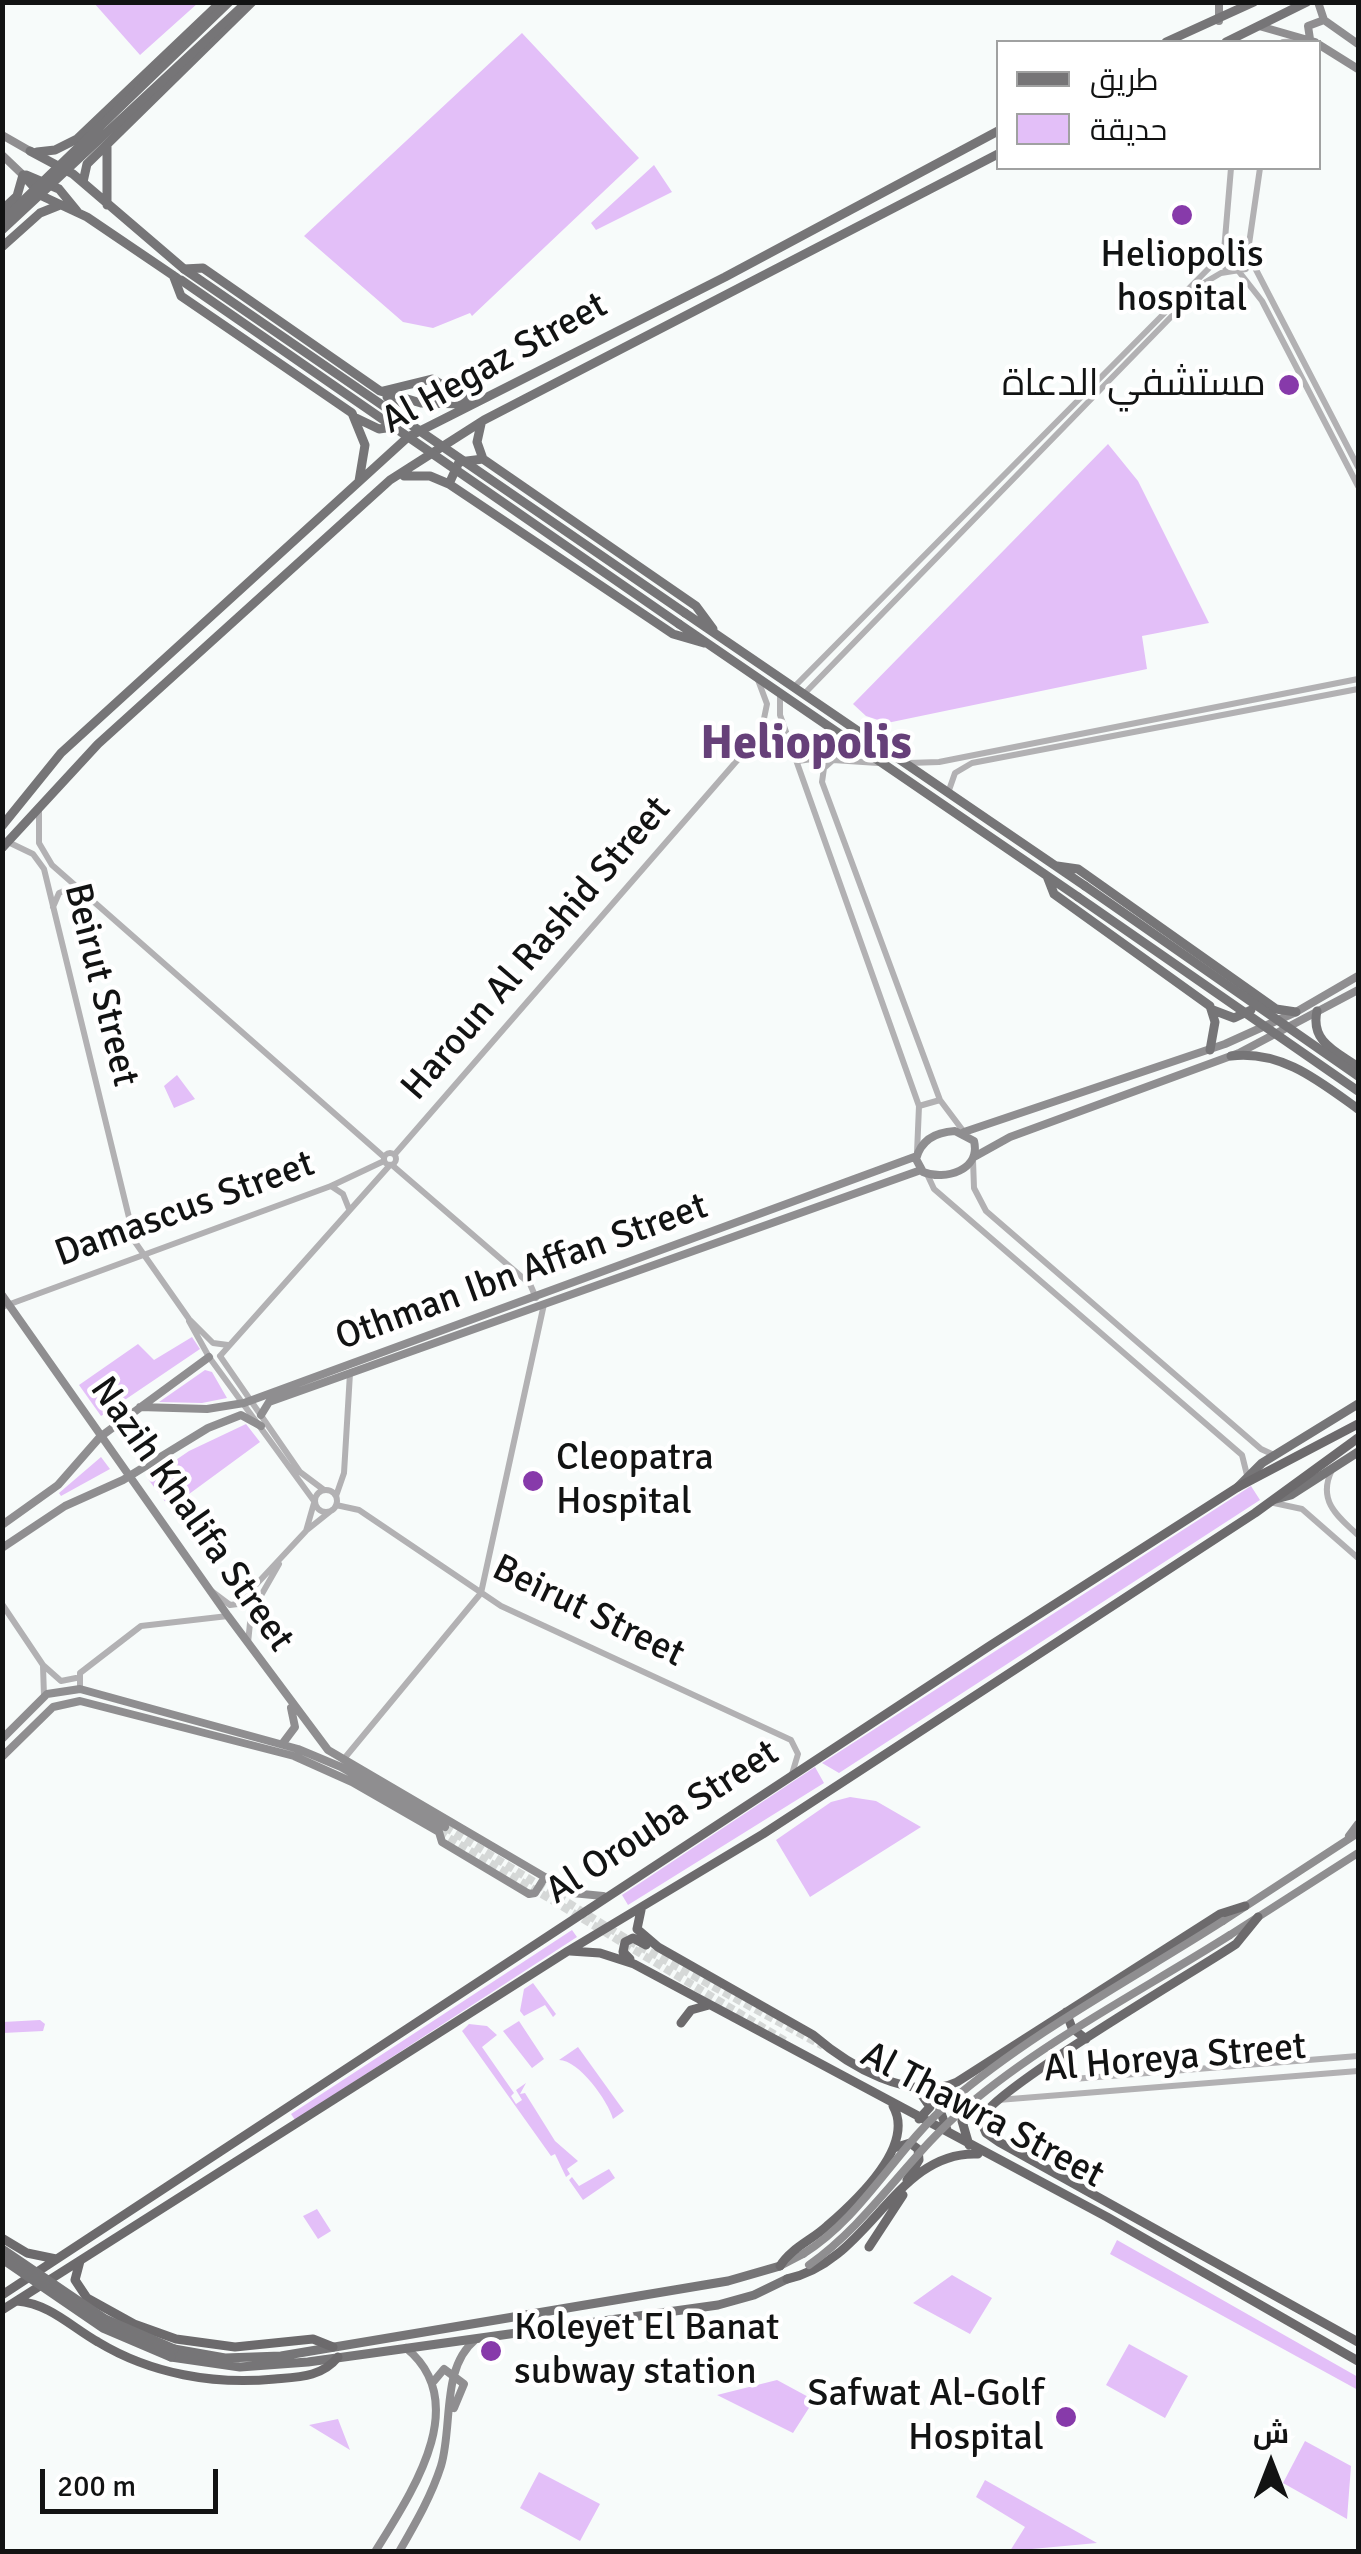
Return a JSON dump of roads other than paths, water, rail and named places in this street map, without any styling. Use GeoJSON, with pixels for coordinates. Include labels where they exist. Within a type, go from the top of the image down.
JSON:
{"type":"FeatureCollection","features":[{"type":"Feature","properties":{"kind":"highway"},"geometry":{"type":"LineString","coordinates":[[1238,1487],[1358,1424]]}},
{"type":"Feature","properties":{"kind":"highway"},"geometry":{"type":"LineString","coordinates":[[1271,1501],[1358,1438]]}},
{"type":"Feature","properties":{"kind":"highway","name":"Al Orouba Street"},"geometry":{"type":"LineString","coordinates":[[2,2295],[466,1992],[603,1896],[1238,1487]]}},
{"type":"Feature","properties":{"kind":"highway","name":"Al Orouba Street"},"geometry":{"type":"LineString","coordinates":[[2,2310],[568,1951],[641,1910],[1271,1501]]}},
{"type":"Feature","properties":{"kind":"highway"},"geometry":{"type":"LineString","coordinates":[[951,2135],[940,2110],[952,2084],[1220,1914],[1246,1906]]}},
{"type":"Feature","properties":{"kind":"highway"},"geometry":{"type":"LineString","coordinates":[[641,1910],[637,1929],[658,1947]]}},
{"type":"Feature","properties":{"kind":"highway","name":"Al Thawra Street"},"geometry":{"type":"LineString","coordinates":[[1258,1917],[1236,1944],[1086,2038],[996,2100],[980,2117],[990,2136],[1358,2342]]}},
{"type":"Feature","properties":{"kind":"highway"},"geometry":{"type":"LineString","coordinates":[[634,1964],[623,1952],[627,1940],[658,1947]]}},
{"type":"Feature","properties":{"kind":"highway","name":"Al Thawra Street"},"geometry":{"type":"LineString","coordinates":[[658,1947],[812,2035],[822,2046],[916,2090],[952,2084]]}},
{"type":"Feature","properties":{"kind":"highway","name":"Al Thawra Street"},"geometry":{"type":"LineString","coordinates":[[568,1951],[600,1953],[634,1964],[1129,2229],[1358,2360]]}},
{"type":"Feature","properties":{"kind":"highway"},"geometry":{"type":"LineString","coordinates":[[681,2023],[690,2010],[709,2005]]}},
{"type":"Feature","properties":{"kind":"highway"},"geometry":{"type":"LineString","coordinates":[[1066,2012],[1072,2028],[1086,2038]]}},
{"type":"Feature","properties":{"kind":"highway"},"geometry":{"type":"LineString","coordinates":[[916,2090],[930,2104],[926,2114],[919,2118]]}},
{"type":"Feature","properties":{"kind":"highway"},"geometry":{"type":"LineString","coordinates":[[780,2266],[844,2211],[894,2148],[900,2128],[891,2104]]}},
{"type":"Feature","properties":{"kind":"highway"},"geometry":{"type":"LineString","coordinates":[[970,2146],[962,2121],[970,2114],[980,2117]]}},
{"type":"Feature","properties":{"kind":"highway"},"geometry":{"type":"LineString","coordinates":[[868,2247],[892,2213],[919,2152],[910,2143],[894,2148]]}},
{"type":"Feature","properties":{"kind":"highway"},"geometry":{"type":"LineString","coordinates":[[787,2279],[807,2273],[844,2250],[907,2184],[944,2157],[987,2154]]}},
{"type":"Feature","properties":{"kind":"highway"},"geometry":{"type":"LineString","coordinates":[[892,2213],[900,2223]]}},
{"type":"Feature","properties":{"kind":"highway"},"geometry":{"type":"LineString","coordinates":[[3,2239],[34,2256],[59,2260]]}},
{"type":"Feature","properties":{"kind":"highway"},"geometry":{"type":"LineString","coordinates":[[17,2301],[43,2307],[122,2355],[203,2378],[253,2381],[311,2374],[326,2369],[335,2352],[313,2339],[250,2347],[187,2341],[134,2324],[83,2295],[75,2280],[81,2259]]}},
{"type":"Feature","properties":{"kind":"highway"},"geometry":{"type":"LineString","coordinates":[[62,2318],[65,2298],[83,2295]]}},
{"type":"Feature","properties":{"kind":"main road"},"geometry":{"type":"LineString","coordinates":[[30,152],[66,146],[221,2]]}},
{"type":"Feature","properties":{"kind":"main road"},"geometry":{"type":"LineString","coordinates":[[2,226],[229,2]]}},
{"type":"Feature","properties":{"kind":"main road"},"geometry":{"type":"LineString","coordinates":[[2,226],[249,2]]}},
{"type":"Feature","properties":{"kind":"main road"},"geometry":{"type":"LineString","coordinates":[[82,182],[84,168],[249,2]]}},
{"type":"Feature","properties":{"kind":"main road"},"geometry":{"type":"LineString","coordinates":[[1219,2],[1220,21]]}},
{"type":"Feature","properties":{"kind":"main road"},"geometry":{"type":"LineString","coordinates":[[1171,40],[1220,21],[1254,2]]}},
{"type":"Feature","properties":{"kind":"main road"},"geometry":{"type":"LineString","coordinates":[[1234,40],[1308,2]]}},
{"type":"Feature","properties":{"kind":"main road"},"geometry":{"type":"LineString","coordinates":[[1318,2],[1324,20],[1358,44]]}},
{"type":"Feature","properties":{"kind":"main road"},"geometry":{"type":"LineString","coordinates":[[1314,40],[1308,26],[1324,20]]}},
{"type":"Feature","properties":{"kind":"main road"},"geometry":{"type":"LineString","coordinates":[[1260,26],[1308,40]]}},
{"type":"Feature","properties":{"kind":"main road"},"geometry":{"type":"LineString","coordinates":[[1321,46],[1358,69]]}},
{"type":"Feature","properties":{"kind":"main road"},"geometry":{"type":"LineString","coordinates":[[96,122],[110,142]]}},
{"type":"Feature","properties":{"kind":"main road","name":"Al Hegaz Street"},"geometry":{"type":"LineString","coordinates":[[2,826],[61,754],[304,525],[408,437],[996,132]]}},
{"type":"Feature","properties":{"kind":"main road"},"geometry":{"type":"LineString","coordinates":[[2,136],[63,167],[184,268],[1358,1076]]}},
{"type":"Feature","properties":{"kind":"main road"},"geometry":{"type":"LineString","coordinates":[[107,205],[110,142]]}},
{"type":"Feature","properties":{"kind":"main road"},"geometry":{"type":"LineString","coordinates":[[2,155],[42,196],[77,211],[177,278],[1358,1091]]}},
{"type":"Feature","properties":{"kind":"main road","name":"Al Hegaz Street"},"geometry":{"type":"LineString","coordinates":[[5,845],[40,804],[222,632],[332,540],[396,476],[484,420],[996,155]]}},
{"type":"Feature","properties":{"kind":"main road"},"geometry":{"type":"LineString","coordinates":[[2,210],[16,196],[23,174]]}},
{"type":"Feature","properties":{"kind":"main road"},"geometry":{"type":"LineString","coordinates":[[23,174],[54,186],[77,211]]}},
{"type":"Feature","properties":{"kind":"main road"},"geometry":{"type":"LineString","coordinates":[[5,244],[40,213],[61,205]]}},
{"type":"Feature","properties":{"kind":"main road"},"geometry":{"type":"LineString","coordinates":[[2,226],[5,244]]}},
{"type":"Feature","properties":{"kind":"main road"},"geometry":{"type":"LineString","coordinates":[[177,278],[182,296],[356,418],[382,430],[397,423],[398,406],[380,391],[203,268],[184,268]]}},
{"type":"Feature","properties":{"kind":"main road"},"geometry":{"type":"LineString","coordinates":[[650,314],[658,330]]}},
{"type":"Feature","properties":{"kind":"main road"},"geometry":{"type":"LineString","coordinates":[[635,322],[644,337]]}},
{"type":"Feature","properties":{"kind":"main road"},"geometry":{"type":"LineString","coordinates":[[380,391],[432,379],[475,404]]}},
{"type":"Feature","properties":{"kind":"main road"},"geometry":{"type":"LineString","coordinates":[[380,391],[422,403],[475,404]]}},
{"type":"Feature","properties":{"kind":"main road"},"geometry":{"type":"LineString","coordinates":[[356,418],[365,449],[359,482]]}},
{"type":"Feature","properties":{"kind":"main road"},"geometry":{"type":"LineString","coordinates":[[483,460],[477,438],[484,420]]}},
{"type":"Feature","properties":{"kind":"main road"},"geometry":{"type":"LineString","coordinates":[[449,484],[459,462],[483,460],[696,606],[714,632]]}},
{"type":"Feature","properties":{"kind":"main road"},"geometry":{"type":"LineString","coordinates":[[396,476],[425,476],[449,484],[673,634],[705,643]]}},
{"type":"Feature","properties":{"kind":"main road"},"geometry":{"type":"LineString","coordinates":[[226,601],[231,612],[243,614]]}},
{"type":"Feature","properties":{"kind":"main road"},"geometry":{"type":"LineString","coordinates":[[203,621],[216,623],[222,632]]}},
{"type":"Feature","properties":{"kind":"main road"},"geometry":{"type":"LineString","coordinates":[[1056,866],[1078,869],[1254,994],[1282,1012],[1296,1012]]}},
{"type":"Feature","properties":{"kind":"main road"},"geometry":{"type":"LineString","coordinates":[[1047,876],[1054,894],[1213,1010],[1231,1018],[1244,1016],[1252,1007],[1254,994]]}},
{"type":"Feature","properties":{"kind":"main road"},"geometry":{"type":"LineString","coordinates":[[1358,976],[1296,1012],[1210,1050],[993,1126],[936,1134],[917,1154],[924,1172],[954,1174],[973,1158],[1014,1136],[1231,1056],[1358,990]]}},
{"type":"Feature","properties":{"kind":"main road"},"geometry":{"type":"LineString","coordinates":[[1210,1050],[1213,1010]]}},
{"type":"Feature","properties":{"kind":"main road"},"geometry":{"type":"LineString","coordinates":[[1317,1011],[1316,1031],[1325,1045]]}},
{"type":"Feature","properties":{"kind":"main road"},"geometry":{"type":"LineString","coordinates":[[1298,1068],[1303,1048],[1313,1042],[1325,1045],[1358,1067]]}},
{"type":"Feature","properties":{"kind":"main road"},"geometry":{"type":"LineString","coordinates":[[1231,1056],[1266,1057],[1298,1068],[1358,1108]]}},
{"type":"Feature","properties":{"kind":"main road"},"geometry":{"type":"LineString","coordinates":[[993,1126],[990,1133],[994,1138],[1014,1136]]}},
{"type":"Feature","properties":{"kind":"main road"},"geometry":{"type":"LineString","coordinates":[[964,1132],[974,1141],[973,1158]]}},
{"type":"Feature","properties":{"kind":"main road","name":"Othman Ibn Affan Street"},"geometry":{"type":"LineString","coordinates":[[261,1415],[269,1402],[917,1154]]}},
{"type":"Feature","properties":{"kind":"main road","name":"Othman Ibn Affan Street"},"geometry":{"type":"LineString","coordinates":[[140,1407],[201,1409],[247,1402],[924,1172]]}},
{"type":"Feature","properties":{"kind":"main road","name":"Nazih Khalifa Street"},"geometry":{"type":"LineString","coordinates":[[2,1295],[6,1306],[249,1646],[338,1762]]}},
{"type":"Feature","properties":{"kind":"main road"},"geometry":{"type":"LineString","coordinates":[[2,1525],[62,1482],[100,1436],[209,1357]]}},
{"type":"Feature","properties":{"kind":"main road","name":"Al Orouba Street"},"geometry":{"type":"LineString","coordinates":[[1238,1487],[1247,1475],[1275,1455],[1358,1404]]}},
{"type":"Feature","properties":{"kind":"main road"},"geometry":{"type":"LineString","coordinates":[[2,1548],[65,1506],[129,1477],[233,1417],[244,1416],[260,1426]]}},
{"type":"Feature","properties":{"kind":"main road","name":"Al Orouba Street"},"geometry":{"type":"LineString","coordinates":[[1271,1501],[1292,1495],[1358,1452]]}},
{"type":"Feature","properties":{"kind":"main road"},"geometry":{"type":"LineString","coordinates":[[2,1739],[44,1696],[61,1688],[80,1689],[283,1743],[338,1762],[579,1896],[603,1896]]}},
{"type":"Feature","properties":{"kind":"main road"},"geometry":{"type":"LineString","coordinates":[[2,1758],[44,1715],[60,1704],[80,1701],[265,1747],[329,1771],[442,1829]]}},
{"type":"Feature","properties":{"kind":"main road"},"geometry":{"type":"LineString","coordinates":[[283,1743],[296,1726],[289,1701]]}},
{"type":"Feature","properties":{"kind":"main road"},"geometry":{"type":"LineString","coordinates":[[338,1762],[442,1829]]}},
{"type":"Feature","properties":{"kind":"main road"},"geometry":{"type":"LineString","coordinates":[[1346,1840],[1358,1824]]}},
{"type":"Feature","properties":{"kind":"main road"},"geometry":{"type":"LineString","coordinates":[[442,1829],[442,1842],[530,1894],[535,1894],[544,1878]]}},
{"type":"Feature","properties":{"kind":"main road"},"geometry":{"type":"LineString","coordinates":[[2,2259],[103,2328],[158,2353],[240,2367],[728,2281],[780,2266],[803,2254],[847,2219],[922,2128],[972,2084],[1358,1833]]}},
{"type":"Feature","properties":{"kind":"main road"},"geometry":{"type":"LineString","coordinates":[[2,2249],[105,2319],[174,2349],[251,2359],[406,2348],[724,2304],[787,2279],[852,2231],[925,2145],[982,2094],[1357,1854]]}},
{"type":"Feature","properties":{"kind":"main road"},"geometry":{"type":"LineString","coordinates":[[399,2552],[435,2484],[452,2412],[453,2374],[458,2356],[477,2338]]}},
{"type":"Feature","properties":{"kind":"main road"},"geometry":{"type":"LineString","coordinates":[[406,2348],[425,2364],[434,2383]]}},
{"type":"Feature","properties":{"kind":"main road"},"geometry":{"type":"LineString","coordinates":[[375,2552],[414,2488],[426,2459],[435,2414],[434,2383],[439,2370],[453,2374]]}},
{"type":"Feature","properties":{"kind":"street"},"geometry":{"type":"LineString","coordinates":[[1228,271],[1223,254],[1232,170]]}},
{"type":"Feature","properties":{"kind":"street"},"geometry":{"type":"LineString","coordinates":[[1240,273],[1248,266],[1260,170]]}},
{"type":"Feature","properties":{"kind":"street"},"geometry":{"type":"LineString","coordinates":[[799,691],[1223,254],[1238,245],[1249,254],[1354,450],[1358,466]]}},
{"type":"Feature","properties":{"kind":"street"},"geometry":{"type":"LineString","coordinates":[[964,522],[1204,283],[1228,271],[1240,273],[1262,300],[1358,486]]}},
{"type":"Feature","properties":{"kind":"street","name":"Haroun Al Rashid Street"},"geometry":{"type":"LineString","coordinates":[[388,1162],[760,733],[767,704],[758,679]]}},
{"type":"Feature","properties":{"kind":"street"},"geometry":{"type":"LineString","coordinates":[[901,762],[939,762],[1358,679]]}},
{"type":"Feature","properties":{"kind":"street"},"geometry":{"type":"LineString","coordinates":[[948,794],[953,776],[969,764],[1358,689]]}},
{"type":"Feature","properties":{"kind":"street"},"geometry":{"type":"LineString","coordinates":[[780,695],[780,715],[919,1106],[917,1154]]}},
{"type":"Feature","properties":{"kind":"street"},"geometry":{"type":"LineString","coordinates":[[798,761],[812,758],[824,768]]}},
{"type":"Feature","properties":{"kind":"street"},"geometry":{"type":"LineString","coordinates":[[878,762],[836,760],[824,768],[822,782],[940,1100],[964,1132]]}},
{"type":"Feature","properties":{"kind":"street"},"geometry":{"type":"LineString","coordinates":[[40,804],[37,834],[42,851],[76,886],[530,1284],[540,1300],[481,1594],[338,1762]]}},
{"type":"Feature","properties":{"kind":"street","name":"Beirut Street"},"geometry":{"type":"LineString","coordinates":[[5,845],[30,851],[41,862],[132,1234],[142,1257],[189,1319],[213,1343],[228,1346]]}},
{"type":"Feature","properties":{"kind":"street"},"geometry":{"type":"LineString","coordinates":[[53,908],[59,893],[76,886]]}},
{"type":"Feature","properties":{"kind":"street"},"geometry":{"type":"LineString","coordinates":[[919,1106],[940,1100]]}},
{"type":"Feature","properties":{"kind":"street"},"geometry":{"type":"LineString","coordinates":[[973,1158],[974,1188],[986,1211],[1261,1449],[1275,1455]]}},
{"type":"Feature","properties":{"kind":"street"},"geometry":{"type":"LineString","coordinates":[[209,1357],[220,1356],[388,1162]]}},
{"type":"Feature","properties":{"kind":"street","name":"Damascus Street"},"geometry":{"type":"LineString","coordinates":[[6,1306],[388,1162]]}},
{"type":"Feature","properties":{"kind":"street"},"geometry":{"type":"LineString","coordinates":[[924,1172],[934,1189],[1242,1455],[1247,1475]]}},
{"type":"Feature","properties":{"kind":"street"},"geometry":{"type":"LineString","coordinates":[[331,1186],[344,1196],[349,1210]]}},
{"type":"Feature","properties":{"kind":"street","name":"Beirut Street"},"geometry":{"type":"LineString","coordinates":[[189,1319],[209,1357],[261,1415],[300,1472],[335,1503],[359,1510],[481,1594],[791,1740],[798,1754],[792,1774]]}},
{"type":"Feature","properties":{"kind":"street","name":"Beirut Street"},"geometry":{"type":"LineString","coordinates":[[220,1356],[260,1426],[314,1502]]}},
{"type":"Feature","properties":{"kind":"street"},"geometry":{"type":"LineString","coordinates":[[209,1589],[235,1606],[335,1503],[344,1476],[350,1373]]}},
{"type":"Feature","properties":{"kind":"street"},"geometry":{"type":"LineString","coordinates":[[1332,1469],[1326,1486],[1328,1501],[1358,1535]]}},
{"type":"Feature","properties":{"kind":"street"},"geometry":{"type":"LineString","coordinates":[[306,1531],[314,1502],[324,1490]]}},
{"type":"Feature","properties":{"kind":"street"},"geometry":{"type":"LineString","coordinates":[[1271,1501],[1298,1507],[1358,1558]]}},
{"type":"Feature","properties":{"kind":"street"},"geometry":{"type":"LineString","coordinates":[[314,1502],[322,1512],[335,1503]]}},
{"type":"Feature","properties":{"kind":"street"},"geometry":{"type":"LineString","coordinates":[[249,1646],[252,1613],[279,1563]]}},
{"type":"Feature","properties":{"kind":"street"},"geometry":{"type":"LineString","coordinates":[[2,1604],[43,1664],[59,1680],[77,1677],[142,1626],[228,1616]]}},
{"type":"Feature","properties":{"kind":"street"},"geometry":{"type":"LineString","coordinates":[[43,1664],[44,1696]]}},
{"type":"Feature","properties":{"kind":"street"},"geometry":{"type":"LineString","coordinates":[[77,1677],[80,1689]]}},
{"type":"Feature","properties":{"kind":"street","name":"Al Horeya Street"},"geometry":{"type":"LineString","coordinates":[[1070,2049],[1058,2069],[1067,2078],[1358,2056]]}},
{"type":"Feature","properties":{"kind":"street","name":"Al Horeya Street"},"geometry":{"type":"LineString","coordinates":[[996,2100],[1358,2071]]}},
{"type":"Feature","properties":{"kind":"street"},"geometry":{"type":"LineString","coordinates":[[1062,2096],[1058,2087],[1067,2078]]}},
{"type":"Feature","properties":{"kind":"tunnel"},"geometry":{"type":"LineString","coordinates":[[445,1827],[635,1944],[823,2046]]}},
{"type":"Feature","properties":{"kind":"tunnel"},"geometry":{"type":"LineString","coordinates":[[439,1832],[787,2042]]}},
{"type":"Feature","properties":{"kind":"place","name":"Heliopolis hospital"},"geometry":{"type":"Point","coordinates":[1182,215]}},
{"type":"Feature","properties":{"kind":"place","name":"مستشفي الدعاة"},"geometry":{"type":"Point","coordinates":[1289,385]}},
{"type":"Feature","properties":{"kind":"place","name":"Cleopatra Hospital"},"geometry":{"type":"Point","coordinates":[533,1481]}},
{"type":"Feature","properties":{"kind":"place","name":"Koleyet El Banat subway station"},"geometry":{"type":"Point","coordinates":[491,2351]}},
{"type":"Feature","properties":{"kind":"place","name":"Safwat Al-Golf Hospital"},"geometry":{"type":"Point","coordinates":[1066,2417]}},
{"type":"Feature","properties":{"kind":"district","name":"Heliopolis"},"geometry":{"type":"Point","coordinates":[806,745]}}]}
